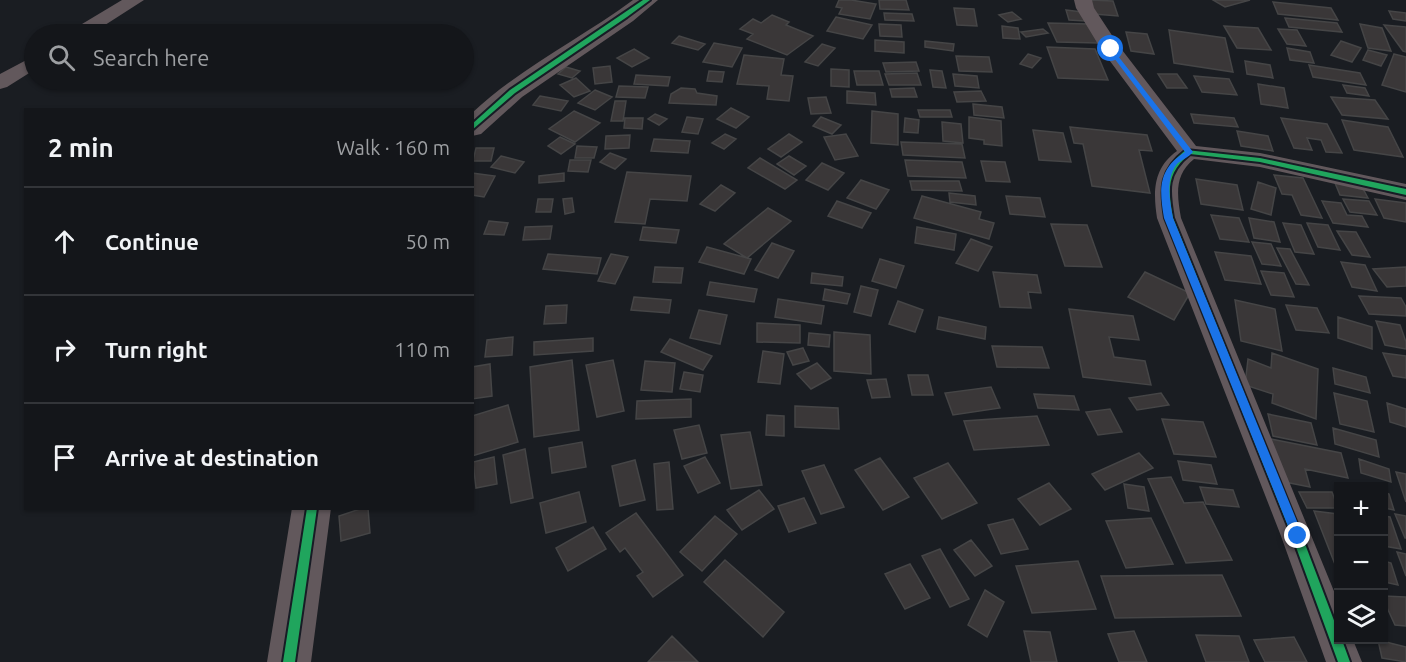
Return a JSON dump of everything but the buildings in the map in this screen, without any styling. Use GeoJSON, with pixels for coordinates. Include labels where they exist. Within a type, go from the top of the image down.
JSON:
{"type":"FeatureCollection","features":[{"type":"Feature","properties":{"kind":"street"},"geometry":{"type":"LineString","coordinates":[[95,24],[135,0]]}},
{"type":"Feature","properties":{"kind":"street"},"geometry":{"type":"LineString","coordinates":[[474,126],[502,99],[535,74],[615,24],[647,0]]}},
{"type":"Feature","properties":{"kind":"street"},"geometry":{"type":"LineString","coordinates":[[1083,0],[1085,8],[1111,49],[1190,152]]}},
{"type":"Feature","properties":{"kind":"street"},"geometry":{"type":"LineString","coordinates":[[0,83],[24,68]]}},
{"type":"Feature","properties":{"kind":"street"},"geometry":{"type":"LineString","coordinates":[[1344,662],[1298,536],[1169,218],[1165,197],[1167,176],[1174,162],[1190,152],[1260,160],[1406,192]]}},
{"type":"Feature","properties":{"kind":"street"},"geometry":{"type":"LineString","coordinates":[[289,662],[312,510]]}},
{"type":"Feature","properties":{"kind":"cycle path"},"geometry":{"type":"LineString","coordinates":[[474,126],[513,92],[647,0]]}},
{"type":"Feature","properties":{"kind":"cycle path"},"geometry":{"type":"LineString","coordinates":[[1344,662],[1297,536],[1169,218],[1166,198],[1167,180],[1174,166],[1189,152],[1260,160],[1406,192]]}},
{"type":"Feature","properties":{"kind":"cycle path"},"geometry":{"type":"LineString","coordinates":[[289,662],[312,510]]}},
{"type":"Feature","properties":{"kind":"route"},"geometry":{"type":"LineString","coordinates":[[1111,49],[1190,152],[1174,162],[1167,176],[1165,197],[1169,218],[1298,536]]}}]}
